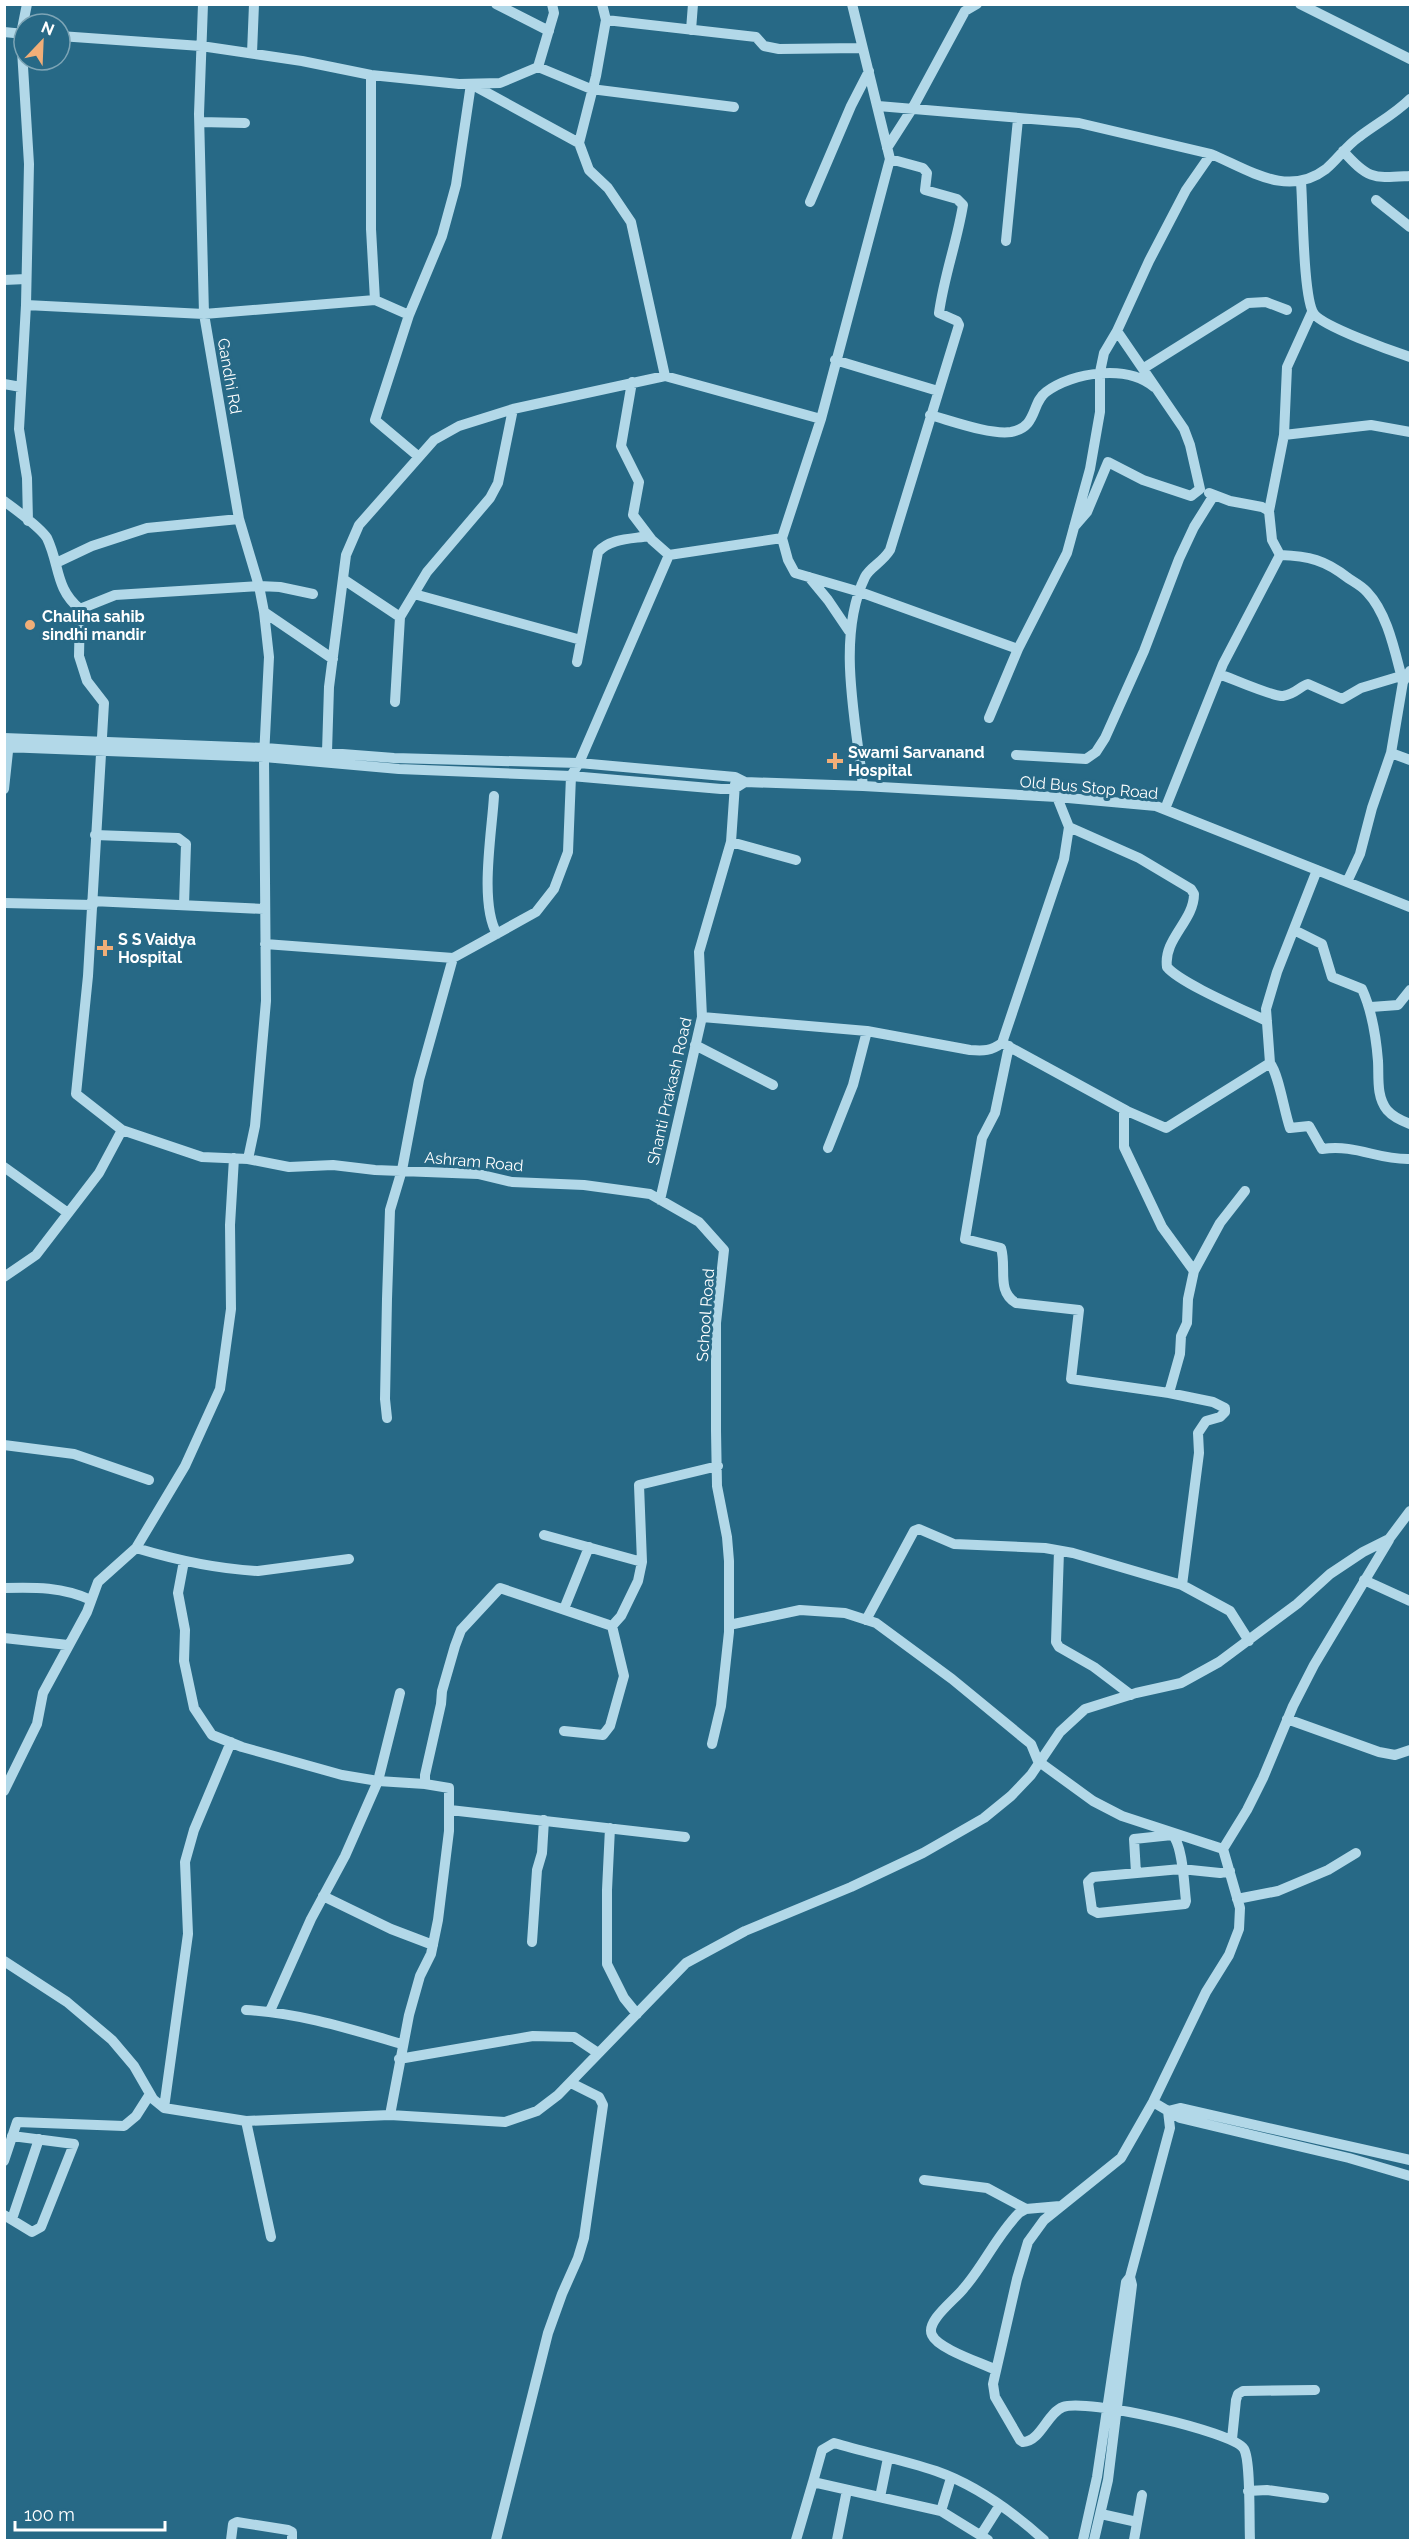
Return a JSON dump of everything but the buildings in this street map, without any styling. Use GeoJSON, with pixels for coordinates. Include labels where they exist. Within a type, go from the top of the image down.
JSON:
{"type":"FeatureCollection","features":[{"type":"Feature","properties":{"kind":"street","name":"Gandhi Rd"},"geometry":{"type":"LineString","coordinates":[[203,4],[200,123],[204,314],[239,519],[259,585],[268,657],[264,909],[266,1001],[255,1126],[248,1159]]}},
{"type":"Feature","properties":{"kind":"street"},"geometry":{"type":"LineString","coordinates":[[252,53],[254,4]]}},
{"type":"Feature","properties":{"kind":"street"},"geometry":{"type":"LineString","coordinates":[[496,4],[549,31]]}},
{"type":"Feature","properties":{"kind":"street"},"geometry":{"type":"LineString","coordinates":[[538,67],[554,13],[552,4]]}},
{"type":"Feature","properties":{"kind":"street"},"geometry":{"type":"LineString","coordinates":[[602,4],[606,20],[579,143],[590,170],[608,188],[631,222],[665,376]]}},
{"type":"Feature","properties":{"kind":"street"},"geometry":{"type":"LineString","coordinates":[[691,30],[693,4]]}},
{"type":"Feature","properties":{"kind":"street"},"geometry":{"type":"LineString","coordinates":[[852,4],[861,48],[870,70],[888,153]]}},
{"type":"Feature","properties":{"kind":"street"},"geometry":{"type":"LineString","coordinates":[[976,4],[964,11],[888,153],[821,419],[782,538],[788,560],[795,573],[860,592],[1017,649]]}},
{"type":"Feature","properties":{"kind":"street"},"geometry":{"type":"LineString","coordinates":[[1300,4],[1410,59]]}},
{"type":"Feature","properties":{"kind":"street"},"geometry":{"type":"LineString","coordinates":[[606,20],[756,37],[765,46],[779,49],[861,48]]}},
{"type":"Feature","properties":{"kind":"street"},"geometry":{"type":"LineString","coordinates":[[72,37],[201,46],[371,75],[471,84],[501,83],[538,67],[591,89],[734,107]]}},
{"type":"Feature","properties":{"kind":"street"},"geometry":{"type":"LineString","coordinates":[[810,202],[851,106],[870,70]]}},
{"type":"Feature","properties":{"kind":"street"},"geometry":{"type":"LineString","coordinates":[[24,72],[29,164],[26,305],[19,429],[27,478],[28,521]]}},
{"type":"Feature","properties":{"kind":"street"},"geometry":{"type":"LineString","coordinates":[[371,75],[371,229],[375,300]]}},
{"type":"Feature","properties":{"kind":"street"},"geometry":{"type":"LineString","coordinates":[[471,84],[579,143]]}},
{"type":"Feature","properties":{"kind":"street"},"geometry":{"type":"LineString","coordinates":[[419,458],[375,420],[409,315],[442,236],[456,185],[471,84]]}},
{"type":"Feature","properties":{"kind":"street"},"geometry":{"type":"LineString","coordinates":[[878,106],[1079,123],[1211,154],[1282,183],[1301,182],[1325,169],[1357,138],[1410,99]]}},
{"type":"Feature","properties":{"kind":"street"},"geometry":{"type":"LineString","coordinates":[[1006,241],[1018,119]]}},
{"type":"Feature","properties":{"kind":"street"},"geometry":{"type":"LineString","coordinates":[[200,123],[245,123]]}},
{"type":"Feature","properties":{"kind":"street"},"geometry":{"type":"LineString","coordinates":[[1343,152],[1361,171],[1370,176],[1380,178],[1410,176]]}},
{"type":"Feature","properties":{"kind":"street"},"geometry":{"type":"LineString","coordinates":[[863,786],[849,632],[866,576],[881,564],[890,550],[958,325],[957,321],[939,313],[945,275],[963,205],[957,199],[925,190],[927,173],[923,168],[888,153]]}},
{"type":"Feature","properties":{"kind":"street"},"geometry":{"type":"LineString","coordinates":[[989,718],[1017,649],[1067,553],[1090,469],[1100,412],[1100,372],[1104,353],[1118,331],[1149,261],[1185,190],[1211,154]]}},
{"type":"Feature","properties":{"kind":"street"},"geometry":{"type":"LineString","coordinates":[[1280,555],[1272,540],[1269,511],[1284,435],[1287,368],[1312,312],[1308,290],[1301,182]]}},
{"type":"Feature","properties":{"kind":"street"},"geometry":{"type":"LineString","coordinates":[[1377,201],[1410,227]]}},
{"type":"Feature","properties":{"kind":"street"},"geometry":{"type":"LineString","coordinates":[[4,280],[26,279]]}},
{"type":"Feature","properties":{"kind":"street"},"geometry":{"type":"LineString","coordinates":[[26,305],[204,314],[375,300],[409,315]]}},
{"type":"Feature","properties":{"kind":"street"},"geometry":{"type":"LineString","coordinates":[[1144,368],[1248,303],[1266,302],[1287,310]]}},
{"type":"Feature","properties":{"kind":"street"},"geometry":{"type":"LineString","coordinates":[[1312,312],[1335,327],[1410,357]]}},
{"type":"Feature","properties":{"kind":"street"},"geometry":{"type":"LineString","coordinates":[[1118,331],[1187,437],[1200,489]]}},
{"type":"Feature","properties":{"kind":"street"},"geometry":{"type":"LineString","coordinates":[[835,360],[938,391]]}},
{"type":"Feature","properties":{"kind":"street"},"geometry":{"type":"LineString","coordinates":[[930,415],[987,430],[1011,432],[1025,426],[1031,420],[1041,398],[1047,392],[1074,379],[1100,372],[1136,377],[1148,382],[1159,391]]}},
{"type":"Feature","properties":{"kind":"street"},"geometry":{"type":"LineString","coordinates":[[327,752],[329,687],[346,555],[359,525],[434,440],[447,432],[513,409],[665,376],[821,419]]}},
{"type":"Feature","properties":{"kind":"street"},"geometry":{"type":"LineString","coordinates":[[632,382],[621,446],[639,482],[633,515],[649,537],[669,555]]}},
{"type":"Feature","properties":{"kind":"street"},"geometry":{"type":"LineString","coordinates":[[4,384],[21,387]]}},
{"type":"Feature","properties":{"kind":"street"},"geometry":{"type":"LineString","coordinates":[[395,702],[400,617],[427,572],[490,498],[498,483],[513,409]]}},
{"type":"Feature","properties":{"kind":"street"},"geometry":{"type":"LineString","coordinates":[[1284,435],[1371,425],[1410,432]]}},
{"type":"Feature","properties":{"kind":"street"},"geometry":{"type":"LineString","coordinates":[[1074,527],[1087,512],[1108,462],[1143,480],[1191,496],[1200,489]]}},
{"type":"Feature","properties":{"kind":"street"},"geometry":{"type":"LineString","coordinates":[[1200,489],[1230,501],[1262,507],[1269,511]]}},
{"type":"Feature","properties":{"kind":"street"},"geometry":{"type":"LineString","coordinates":[[1016,755],[1086,759],[1096,752],[1144,651],[1189,537],[1214,495]]}},
{"type":"Feature","properties":{"kind":"street"},"geometry":{"type":"LineString","coordinates":[[4,501],[46,536],[56,563],[62,590],[80,609],[79,656],[87,681],[104,703],[92,903]]}},
{"type":"Feature","properties":{"kind":"street"},"geometry":{"type":"LineString","coordinates":[[56,563],[92,546],[147,528],[239,519]]}},
{"type":"Feature","properties":{"kind":"street"},"geometry":{"type":"LineString","coordinates":[[577,662],[598,552],[603,546],[616,541],[649,537]]}},
{"type":"Feature","properties":{"kind":"street"},"geometry":{"type":"LineString","coordinates":[[669,555],[782,538]]}},
{"type":"Feature","properties":{"kind":"street"},"geometry":{"type":"LineString","coordinates":[[265,944],[453,958],[536,912],[554,889],[568,852],[571,776],[579,763],[669,555]]}},
{"type":"Feature","properties":{"kind":"street"},"geometry":{"type":"LineString","coordinates":[[1165,809],[1219,674],[1280,555]]}},
{"type":"Feature","properties":{"kind":"street"},"geometry":{"type":"LineString","coordinates":[[1280,555],[1303,556],[1331,564],[1366,590],[1376,604],[1405,676],[1391,753],[1372,808],[1360,854],[1347,882]]}},
{"type":"Feature","properties":{"kind":"street"},"geometry":{"type":"LineString","coordinates":[[809,577],[828,600],[849,632]]}},
{"type":"Feature","properties":{"kind":"street"},"geometry":{"type":"LineString","coordinates":[[343,579],[400,617]]}},
{"type":"Feature","properties":{"kind":"street"},"geometry":{"type":"LineString","coordinates":[[80,609],[116,595],[259,585],[313,594]]}},
{"type":"Feature","properties":{"kind":"street"},"geometry":{"type":"LineString","coordinates":[[414,594],[581,640]]}},
{"type":"Feature","properties":{"kind":"street"},"geometry":{"type":"LineString","coordinates":[[264,612],[333,659]]}},
{"type":"Feature","properties":{"kind":"street"},"geometry":{"type":"LineString","coordinates":[[1219,674],[1280,696],[1296,692],[1304,684],[1308,684],[1342,699],[1361,688],[1405,676]]}},
{"type":"Feature","properties":{"kind":"street"},"geometry":{"type":"LineString","coordinates":[[4,789],[7,743],[265,753],[399,769],[571,776],[734,789]]}},
{"type":"Feature","properties":{"kind":"street","name":"Old Bus Stop Road"},"geometry":{"type":"LineString","coordinates":[[265,753],[327,752],[394,758],[579,763],[740,780],[1057,797],[1156,806],[1410,907]]}},
{"type":"Feature","properties":{"kind":"street"},"geometry":{"type":"LineString","coordinates":[[1391,753],[1410,760]]}},
{"type":"Feature","properties":{"kind":"street","name":"Shanti Prakash Road"},"geometry":{"type":"LineString","coordinates":[[660,1200],[702,1017],[699,952],[731,842],[734,789],[740,780]]}},
{"type":"Feature","properties":{"kind":"street"},"geometry":{"type":"LineString","coordinates":[[494,795],[488,879],[490,922],[497,934]]}},
{"type":"Feature","properties":{"kind":"street"},"geometry":{"type":"LineString","coordinates":[[1057,797],[1070,827],[1057,882],[1005,1044],[995,1113],[982,1138],[965,1239],[1001,1248],[1004,1291],[1011,1300],[1016,1303],[1079,1310],[1071,1379],[1169,1393],[1218,1404],[1225,1412],[1220,1417],[1206,1421],[1198,1433],[1199,1453],[1182,1585]]}},
{"type":"Feature","properties":{"kind":"street"},"geometry":{"type":"LineString","coordinates":[[1070,827],[1139,858],[1191,889],[1194,894],[1193,905],[1168,950],[1167,967],[1181,978],[1267,1021]]}},
{"type":"Feature","properties":{"kind":"street"},"geometry":{"type":"LineString","coordinates":[[95,835],[184,840],[186,844],[184,905]]}},
{"type":"Feature","properties":{"kind":"street"},"geometry":{"type":"LineString","coordinates":[[731,842],[796,860]]}},
{"type":"Feature","properties":{"kind":"street"},"geometry":{"type":"LineString","coordinates":[[1317,870],[1277,972],[1266,1009],[1270,1063],[1275,1070],[1281,1102],[1290,1128],[1309,1126],[1322,1149],[1340,1147],[1366,1151],[1387,1158],[1410,1159]]}},
{"type":"Feature","properties":{"kind":"street"},"geometry":{"type":"LineString","coordinates":[[4,903],[184,905],[264,909]]}},
{"type":"Feature","properties":{"kind":"street","name":"Ashram Road"},"geometry":{"type":"LineString","coordinates":[[92,903],[76,1094],[122,1130],[202,1157],[248,1159],[289,1167],[333,1165],[375,1170],[478,1174],[512,1182],[584,1185],[624,1190],[650,1194],[660,1200]]}},
{"type":"Feature","properties":{"kind":"street"},"geometry":{"type":"LineString","coordinates":[[1294,930],[1322,944],[1332,977],[1362,989],[1371,1007],[1381,1098],[1387,1110],[1399,1120],[1410,1124]]}},
{"type":"Feature","properties":{"kind":"street"},"geometry":{"type":"LineString","coordinates":[[387,1418],[390,1210],[402,1170],[419,1080],[453,958]]}},
{"type":"Feature","properties":{"kind":"street"},"geometry":{"type":"LineString","coordinates":[[1371,1007],[1398,1005],[1410,990]]}},
{"type":"Feature","properties":{"kind":"street"},"geometry":{"type":"LineString","coordinates":[[702,1017],[867,1031],[985,1052],[1005,1044]]}},
{"type":"Feature","properties":{"kind":"street"},"geometry":{"type":"LineString","coordinates":[[828,1148],[853,1085],[867,1031]]}},
{"type":"Feature","properties":{"kind":"street"},"geometry":{"type":"LineString","coordinates":[[1005,1044],[1125,1110],[1166,1128],[1270,1063]]}},
{"type":"Feature","properties":{"kind":"street"},"geometry":{"type":"LineString","coordinates":[[695,1045],[772,1085]]}},
{"type":"Feature","properties":{"kind":"street"},"geometry":{"type":"LineString","coordinates":[[1125,1110],[1124,1147],[1162,1227],[1194,1271]]}},
{"type":"Feature","properties":{"kind":"street"},"geometry":{"type":"LineString","coordinates":[[7,1271],[36,1255],[99,1173],[122,1130]]}},
{"type":"Feature","properties":{"kind":"street"},"geometry":{"type":"LineString","coordinates":[[4,1791],[37,1724],[43,1693],[98,1582],[136,1548],[185,1466],[220,1389],[231,1309],[234,1158]]}},
{"type":"Feature","properties":{"kind":"street"},"geometry":{"type":"LineString","coordinates":[[4,1167],[68,1213]]}},
{"type":"Feature","properties":{"kind":"street"},"geometry":{"type":"LineString","coordinates":[[1169,1393],[1180,1354],[1181,1336],[1187,1323],[1188,1299],[1194,1271],[1220,1223],[1245,1191]]}},
{"type":"Feature","properties":{"kind":"street","name":"School Road"},"geometry":{"type":"LineString","coordinates":[[660,1200],[699,1222],[724,1250],[716,1323],[717,1486],[727,1537],[729,1625],[721,1706],[712,1744]]}},
{"type":"Feature","properties":{"kind":"street"},"geometry":{"type":"LineString","coordinates":[[4,1445],[74,1454],[149,1480]]}},
{"type":"Feature","properties":{"kind":"street"},"geometry":{"type":"LineString","coordinates":[[612,1626],[621,1616],[638,1581],[642,1562],[639,1485],[718,1466]]}},
{"type":"Feature","properties":{"kind":"street"},"geometry":{"type":"LineString","coordinates":[[1250,2541],[1247,2455],[1239,2443],[1161,2419],[1112,2409],[1071,2405],[1055,2411],[1031,2440],[1023,2442],[995,2397],[993,2389],[1017,2279],[1028,2242],[1044,2220],[1121,2158],[1153,2102],[1206,1992],[1229,1956],[1239,1929],[1240,1908],[1223,1849],[1263,1778],[1287,1719],[1314,1665],[1389,1539],[1410,1515]]}},
{"type":"Feature","properties":{"kind":"street"},"geometry":{"type":"LineString","coordinates":[[866,1620],[916,1530],[954,1544],[1045,1548],[1182,1585],[1230,1611],[1249,1641]]}},
{"type":"Feature","properties":{"kind":"street"},"geometry":{"type":"LineString","coordinates":[[544,1535],[642,1562]]}},
{"type":"Feature","properties":{"kind":"street"},"geometry":{"type":"LineString","coordinates":[[4,1961],[67,2002],[111,2040],[134,2066],[150,2094],[164,2108],[246,2121],[390,2115],[505,2122],[537,2111],[572,2083],[598,2053],[686,1963],[712,1947],[923,1853],[984,1818],[1011,1796],[1031,1775],[1038,1761],[1060,1731],[1085,1709],[1181,1683],[1219,1662],[1298,1604],[1330,1574],[1363,1552],[1389,1539]]}},
{"type":"Feature","properties":{"kind":"street"},"geometry":{"type":"LineString","coordinates":[[564,1609],[589,1547]]}},
{"type":"Feature","properties":{"kind":"street"},"geometry":{"type":"LineString","coordinates":[[136,1548],[184,1561],[258,1571],[349,1558]]}},
{"type":"Feature","properties":{"kind":"street"},"geometry":{"type":"LineString","coordinates":[[1059,1551],[1056,1642],[1059,1647],[1094,1667],[1131,1695]]}},
{"type":"Feature","properties":{"kind":"street"},"geometry":{"type":"LineString","coordinates":[[184,1561],[178,1593],[185,1630],[184,1661],[194,1708],[212,1735],[231,1743],[342,1775],[449,1788],[450,1810],[442,1889],[433,1945],[420,1976],[402,2044],[390,2115]]}},
{"type":"Feature","properties":{"kind":"street"},"geometry":{"type":"LineString","coordinates":[[1364,1580],[1410,1601]]}},
{"type":"Feature","properties":{"kind":"street"},"geometry":{"type":"LineString","coordinates":[[4,1588],[52,1588],[91,1600]]}},
{"type":"Feature","properties":{"kind":"street"},"geometry":{"type":"LineString","coordinates":[[425,1784],[444,1683],[461,1630],[500,1588],[612,1626]]}},
{"type":"Feature","properties":{"kind":"street"},"geometry":{"type":"LineString","coordinates":[[729,1625],[800,1610],[845,1613],[876,1623],[952,1679],[1031,1744],[1038,1761],[1108,1810],[1223,1849]]}},
{"type":"Feature","properties":{"kind":"street"},"geometry":{"type":"LineString","coordinates":[[564,1731],[603,1735],[610,1726],[624,1676],[612,1626]]}},
{"type":"Feature","properties":{"kind":"street"},"geometry":{"type":"LineString","coordinates":[[4,1638],[68,1645]]}},
{"type":"Feature","properties":{"kind":"street"},"geometry":{"type":"LineString","coordinates":[[270,2011],[311,1919],[345,1856],[378,1781],[400,1693]]}},
{"type":"Feature","properties":{"kind":"street"},"geometry":{"type":"LineString","coordinates":[[1287,1719],[1379,1752],[1395,1755],[1410,1750]]}},
{"type":"Feature","properties":{"kind":"street"},"geometry":{"type":"LineString","coordinates":[[164,2108],[188,1934],[185,1862],[194,1830],[231,1743]]}},
{"type":"Feature","properties":{"kind":"street"},"geometry":{"type":"LineString","coordinates":[[450,1810],[685,1837]]}},
{"type":"Feature","properties":{"kind":"street"},"geometry":{"type":"LineString","coordinates":[[532,1942],[537,1870],[542,1853],[544,1820]]}},
{"type":"Feature","properties":{"kind":"street"},"geometry":{"type":"LineString","coordinates":[[610,1828],[606,1890],[607,1964],[624,1998],[637,2014]]}},
{"type":"Feature","properties":{"kind":"street"},"geometry":{"type":"LineString","coordinates":[[1136,1873],[1132,1842],[1137,1837],[1172,1834],[1179,1845],[1181,1869],[1186,1901],[1183,1905],[1098,1913],[1092,1910],[1088,1882],[1093,1877],[1181,1869],[1220,1873],[1230,1871]]}},
{"type":"Feature","properties":{"kind":"street"},"geometry":{"type":"LineString","coordinates":[[1237,1899],[1278,1891],[1328,1870],[1356,1853]]}},
{"type":"Feature","properties":{"kind":"street"},"geometry":{"type":"LineString","coordinates":[[323,1896],[391,1929],[433,1945]]}},
{"type":"Feature","properties":{"kind":"street"},"geometry":{"type":"LineString","coordinates":[[246,2010],[270,2011],[312,2019],[402,2044]]}},
{"type":"Feature","properties":{"kind":"street"},"geometry":{"type":"LineString","coordinates":[[399,2059],[533,2036],[574,2037],[598,2053]]}},
{"type":"Feature","properties":{"kind":"street"},"geometry":{"type":"LineString","coordinates":[[496,2541],[548,2333],[578,2258],[589,2205],[603,2105],[599,2097],[572,2083]]}},
{"type":"Feature","properties":{"kind":"street"},"geometry":{"type":"LineString","coordinates":[[4,2161],[17,2122],[124,2126],[136,2116],[150,2094]]}},
{"type":"Feature","properties":{"kind":"street"},"geometry":{"type":"LineString","coordinates":[[1153,2102],[1180,2118],[1349,2158],[1410,2176]]}},
{"type":"Feature","properties":{"kind":"street"},"geometry":{"type":"LineString","coordinates":[[1168,2111],[1180,2108],[1410,2160]]}},
{"type":"Feature","properties":{"kind":"street"},"geometry":{"type":"LineString","coordinates":[[1094,2541],[1101,2514],[1103,2478],[1122,2334],[1126,2282],[1130,2277],[1170,2128],[1168,2111]]}},
{"type":"Feature","properties":{"kind":"street"},"geometry":{"type":"LineString","coordinates":[[246,2121],[271,2236]]}},
{"type":"Feature","properties":{"kind":"street"},"geometry":{"type":"LineString","coordinates":[[12,2136],[39,2139],[74,2144],[41,2227],[32,2232],[8,2217],[39,2139]]}},
{"type":"Feature","properties":{"kind":"street"},"geometry":{"type":"LineString","coordinates":[[924,2180],[987,2188],[1026,2209],[1061,2206]]}},
{"type":"Feature","properties":{"kind":"street"},"geometry":{"type":"LineString","coordinates":[[996,2370],[940,2345],[932,2336],[930,2329],[933,2321],[965,2288],[1012,2220],[1026,2209]]}},
{"type":"Feature","properties":{"kind":"street"},"geometry":{"type":"LineString","coordinates":[[1232,2439],[1236,2400],[1238,2394],[1243,2391],[1315,2390]]}},
{"type":"Feature","properties":{"kind":"street"},"geometry":{"type":"LineString","coordinates":[[796,2541],[822,2450],[834,2443],[951,2478],[1000,2505],[1024,2522],[1044,2541]]}},
{"type":"Feature","properties":{"kind":"street"},"geometry":{"type":"LineString","coordinates":[[880,2497],[888,2458]]}},
{"type":"Feature","properties":{"kind":"street"},"geometry":{"type":"LineString","coordinates":[[941,2511],[951,2478]]}},
{"type":"Feature","properties":{"kind":"street"},"geometry":{"type":"LineString","coordinates":[[1083,2541],[1103,2478]]}},
{"type":"Feature","properties":{"kind":"street"},"geometry":{"type":"LineString","coordinates":[[813,2482],[941,2511],[985,2538],[1000,2505]]}},
{"type":"Feature","properties":{"kind":"street"},"geometry":{"type":"LineString","coordinates":[[837,2541],[847,2490]]}},
{"type":"Feature","properties":{"kind":"street"},"geometry":{"type":"LineString","coordinates":[[1248,2492],[1268,2490],[1324,2498]]}},
{"type":"Feature","properties":{"kind":"street"},"geometry":{"type":"LineString","coordinates":[[1137,2539],[1137,2522],[1142,2495]]}},
{"type":"Feature","properties":{"kind":"street"},"geometry":{"type":"LineString","coordinates":[[1101,2514],[1137,2522]]}},
{"type":"Feature","properties":{"kind":"street"},"geometry":{"type":"LineString","coordinates":[[231,2541],[233,2524],[237,2522],[288,2530],[292,2532],[292,2541]]}},
{"type":"Feature","properties":{"kind":"place","name":"Chaliha sahib sindhi mandir"},"geometry":{"type":"Point","coordinates":[30,625]}},
{"type":"Feature","properties":{"kind":"place","name":"Swami Sarvanand Hospital"},"geometry":{"type":"Point","coordinates":[835,761]}},
{"type":"Feature","properties":{"kind":"place","name":"S S Vaidya Hospital"},"geometry":{"type":"Point","coordinates":[105,948]}}]}
